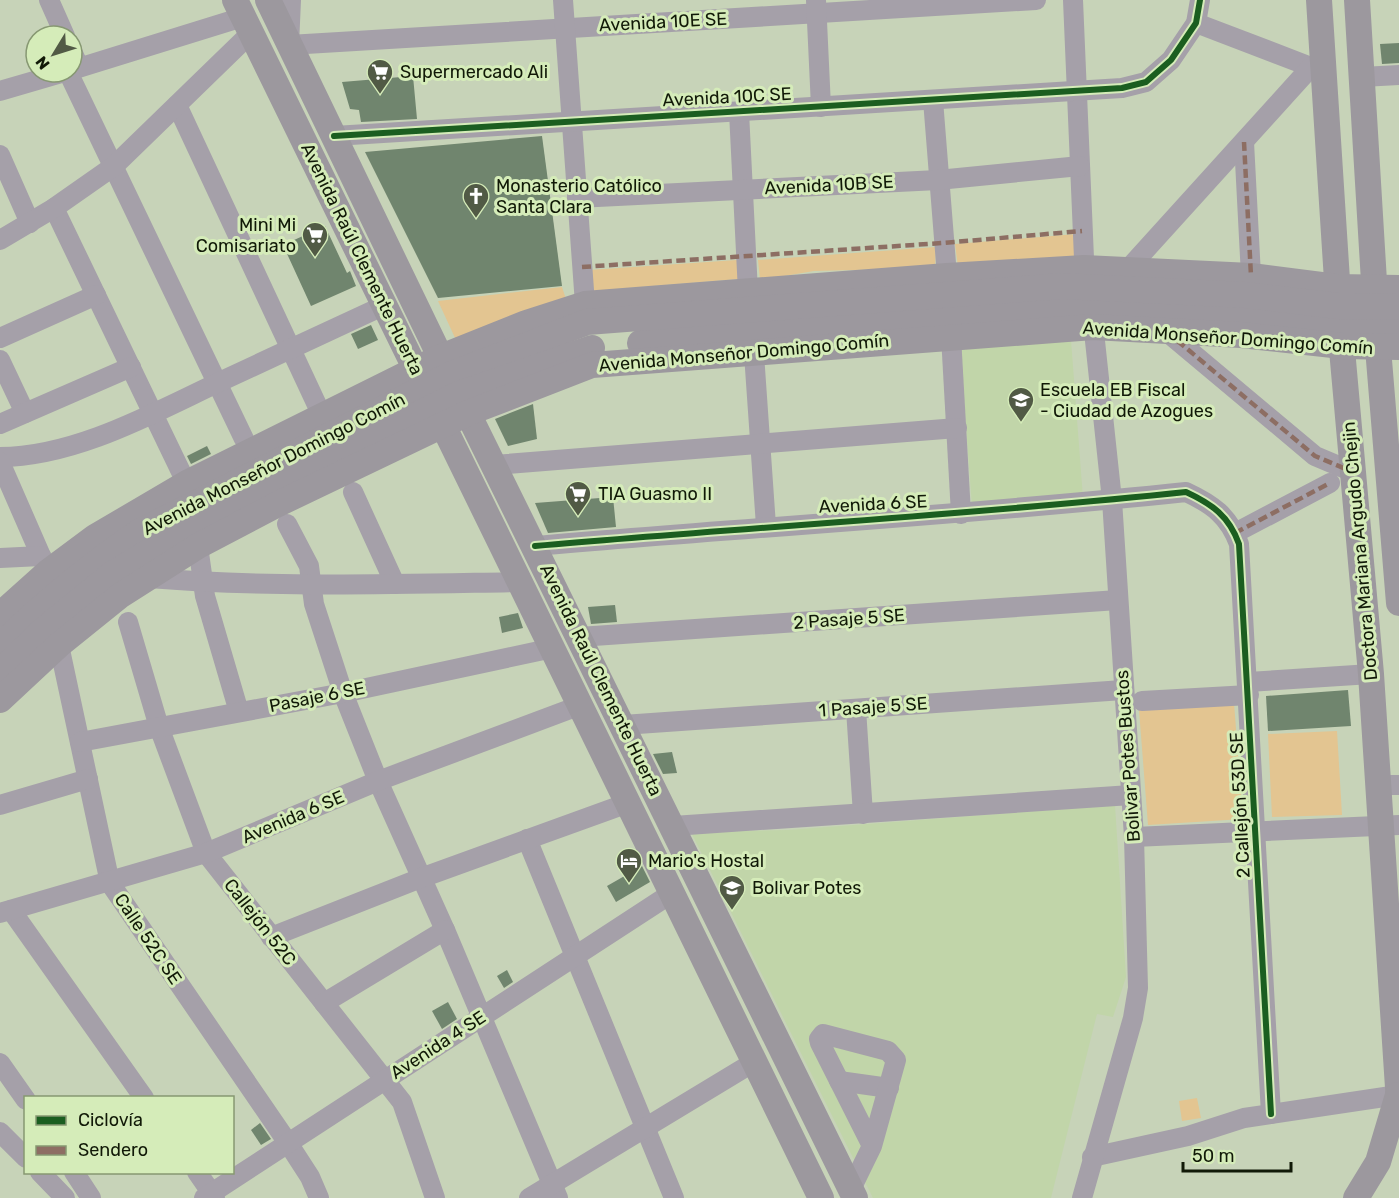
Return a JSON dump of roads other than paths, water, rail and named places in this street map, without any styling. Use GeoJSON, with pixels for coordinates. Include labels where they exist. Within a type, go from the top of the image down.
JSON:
{"type":"FeatureCollection","features":[{"type":"Feature","properties":{"kind":"main road","name":"Avenida Raúl Clemente Huerta"},"geometry":{"type":"LineString","coordinates":[[268,0],[334,136],[444,390],[520,582],[821,1198]]}},
{"type":"Feature","properties":{"kind":"main road","name":"Doctora Mariana Argudo Chejin"},"geometry":{"type":"LineString","coordinates":[[1319,0],[1317,67],[1371,675],[1388,785],[1399,1103]]}},
{"type":"Feature","properties":{"kind":"main road","name":"Doctora Mariana Argudo Chejin"},"geometry":{"type":"LineString","coordinates":[[1357,0],[1362,77],[1388,318],[1399,603]]}},
{"type":"Feature","properties":{"kind":"main road","name":"Avenida Raúl Clemente Huerta"},"geometry":{"type":"LineString","coordinates":[[243,16],[384,305],[494,465],[673,826],[851,1195]]}},
{"type":"Feature","properties":{"kind":"main road","name":"Avenida Monseñor Domingo Comín"},"geometry":{"type":"LineString","coordinates":[[444,390],[592,365],[753,354],[951,336],[1088,297],[1129,268],[1251,276],[1339,317]]}},
{"type":"Feature","properties":{"kind":"main road","name":"Avenida Monseñor Domingo Comín"},"geometry":{"type":"LineString","coordinates":[[1,698],[59,645],[122,595],[198,546],[230,518],[444,390],[587,322],[699,304],[748,292],[947,276],[1088,297],[1243,314],[1388,318]]}},
{"type":"Feature","properties":{"kind":"main road","name":"Avenida Monseñor Domingo Comín"},"geometry":{"type":"LineString","coordinates":[[444,390],[526,323],[585,304],[1088,297],[1167,332],[1241,335],[1339,317],[1388,318]]}},
{"type":"Feature","properties":{"kind":"main road","name":"Avenida Monseñor Domingo Comín"},"geometry":{"type":"LineString","coordinates":[[4,609],[45,564],[134,523],[208,472],[444,390],[587,348],[951,316],[1088,297]]}},
{"type":"Feature","properties":{"kind":"main road","name":"Avenida Monseñor Domingo Comín"},"geometry":{"type":"LineString","coordinates":[[0,672],[42,631],[112,574],[193,525],[230,518]]}},
{"type":"Feature","properties":{"kind":"main road","name":"Avenida Monseñor Domingo Comín"},"geometry":{"type":"LineString","coordinates":[[0,646],[103,556],[134,523]]}},
{"type":"Feature","properties":{"kind":"main road"},"geometry":{"type":"LineString","coordinates":[[1356,1198],[1378,1162],[1398,1095]]}},
{"type":"Feature","properties":{"kind":"street"},"geometry":{"type":"LineString","coordinates":[[50,0],[60,24]]}},
{"type":"Feature","properties":{"kind":"street"},"geometry":{"type":"LineString","coordinates":[[263,0],[444,390],[851,1195]]}},
{"type":"Feature","properties":{"kind":"street"},"geometry":{"type":"LineString","coordinates":[[290,45],[291,0]]}},
{"type":"Feature","properties":{"kind":"street"},"geometry":{"type":"LineString","coordinates":[[563,0],[585,304]]}},
{"type":"Feature","properties":{"kind":"street","name":"Avenida 10E SE"},"geometry":{"type":"LineString","coordinates":[[290,45],[565,28],[816,7],[1036,0]]}},
{"type":"Feature","properties":{"kind":"street","name":"Bolivar Potes Bustos"},"geometry":{"type":"LineString","coordinates":[[1072,0],[1088,297],[1112,500],[1134,837],[1138,988],[1133,1018],[1082,1198]]}},
{"type":"Feature","properties":{"kind":"street"},"geometry":{"type":"LineString","coordinates":[[1129,268],[1244,142],[1317,67],[1196,23],[1200,0]]}},
{"type":"Feature","properties":{"kind":"street"},"geometry":{"type":"LineString","coordinates":[[816,7],[821,107]]}},
{"type":"Feature","properties":{"kind":"street"},"geometry":{"type":"LineString","coordinates":[[84,62],[243,16]]}},
{"type":"Feature","properties":{"kind":"street"},"geometry":{"type":"LineString","coordinates":[[0,240],[54,208],[114,166],[177,105],[243,16]]}},
{"type":"Feature","properties":{"kind":"street","name":"Avenida 10C SE"},"geometry":{"type":"LineString","coordinates":[[334,136],[1122,88],[1146,82],[1171,60],[1196,23]]}},
{"type":"Feature","properties":{"kind":"street"},"geometry":{"type":"LineString","coordinates":[[1362,77],[1399,75]]}},
{"type":"Feature","properties":{"kind":"street"},"geometry":{"type":"LineString","coordinates":[[0,91],[24,83]]}},
{"type":"Feature","properties":{"kind":"street"},"geometry":{"type":"LineString","coordinates":[[79,84],[114,166],[244,439]]}},
{"type":"Feature","properties":{"kind":"street"},"geometry":{"type":"LineString","coordinates":[[933,100],[947,276]]}},
{"type":"Feature","properties":{"kind":"street"},"geometry":{"type":"LineString","coordinates":[[177,105],[317,405]]}},
{"type":"Feature","properties":{"kind":"street"},"geometry":{"type":"LineString","coordinates":[[739,112],[748,292]]}},
{"type":"Feature","properties":{"kind":"street"},"geometry":{"type":"LineString","coordinates":[[1244,142],[1251,276]]}},
{"type":"Feature","properties":{"kind":"street"},"geometry":{"type":"LineString","coordinates":[[0,155],[30,223]]}},
{"type":"Feature","properties":{"kind":"street","name":"Avenida 10B SE"},"geometry":{"type":"LineString","coordinates":[[577,198],[938,180],[1080,165]]}},
{"type":"Feature","properties":{"kind":"street"},"geometry":{"type":"LineString","coordinates":[[54,208],[182,474]]}},
{"type":"Feature","properties":{"kind":"street"},"geometry":{"type":"LineString","coordinates":[[0,338],[96,295]]}},
{"type":"Feature","properties":{"kind":"street"},"geometry":{"type":"LineString","coordinates":[[0,456],[20,457],[59,449],[154,414],[384,305]]}},
{"type":"Feature","properties":{"kind":"street"},"geometry":{"type":"LineString","coordinates":[[1167,332],[1315,456],[1353,472]]}},
{"type":"Feature","properties":{"kind":"street"},"geometry":{"type":"LineString","coordinates":[[951,336],[961,514]]}},
{"type":"Feature","properties":{"kind":"street"},"geometry":{"type":"LineString","coordinates":[[753,354],[766,526]]}},
{"type":"Feature","properties":{"kind":"street"},"geometry":{"type":"LineString","coordinates":[[0,360],[25,413]]}},
{"type":"Feature","properties":{"kind":"street"},"geometry":{"type":"LineString","coordinates":[[0,424],[131,367]]}},
{"type":"Feature","properties":{"kind":"street"},"geometry":{"type":"LineString","coordinates":[[494,465],[957,428]]}},
{"type":"Feature","properties":{"kind":"street"},"geometry":{"type":"LineString","coordinates":[[0,462],[45,564]]}},
{"type":"Feature","properties":{"kind":"street"},"geometry":{"type":"LineString","coordinates":[[1235,533],[1330,483]]}},
{"type":"Feature","properties":{"kind":"street"},"geometry":{"type":"LineString","coordinates":[[353,492],[395,584]]}},
{"type":"Feature","properties":{"kind":"street","name":"Avenida 6 SE"},"geometry":{"type":"LineString","coordinates":[[534,546],[766,526],[961,514],[1186,492],[1211,504]]}},
{"type":"Feature","properties":{"kind":"street","name":"2 Callejón 53D SE"},"geometry":{"type":"LineString","coordinates":[[1211,504],[1235,533],[1239,544],[1257,831],[1271,1114]]}},
{"type":"Feature","properties":{"kind":"street"},"geometry":{"type":"LineString","coordinates":[[286,524],[307,562],[314,604],[343,693],[378,781],[445,930],[555,1191]]}},
{"type":"Feature","properties":{"kind":"street"},"geometry":{"type":"LineString","coordinates":[[198,546],[206,596],[239,712]]}},
{"type":"Feature","properties":{"kind":"street"},"geometry":{"type":"LineString","coordinates":[[0,558],[45,564]]}},
{"type":"Feature","properties":{"kind":"street"},"geometry":{"type":"LineString","coordinates":[[149,578],[205,582],[395,584],[520,582]]}},
{"type":"Feature","properties":{"kind":"street","name":"2 Pasaje 5 SE"},"geometry":{"type":"LineString","coordinates":[[579,637],[1118,600]]}},
{"type":"Feature","properties":{"kind":"street","name":"Callejón 52C"},"geometry":{"type":"LineString","coordinates":[[128,622],[159,727],[206,853],[402,1102],[435,1198]]}},
{"type":"Feature","properties":{"kind":"street","name":"Calle 52C SE"},"geometry":{"type":"LineString","coordinates":[[59,645],[110,883],[288,1143],[310,1177],[318,1198]]}},
{"type":"Feature","properties":{"kind":"street","name":"Pasaje 6 SE"},"geometry":{"type":"LineString","coordinates":[[80,742],[343,693],[553,648]]}},
{"type":"Feature","properties":{"kind":"street"},"geometry":{"type":"LineString","coordinates":[[1142,701],[1371,675]]}},
{"type":"Feature","properties":{"kind":"street","name":"1 Pasaje 5 SE"},"geometry":{"type":"LineString","coordinates":[[623,725],[1123,690]]}},
{"type":"Feature","properties":{"kind":"street","name":"Avenida 6 SE"},"geometry":{"type":"LineString","coordinates":[[6,911],[110,883],[206,853],[378,781],[581,705]]}},
{"type":"Feature","properties":{"kind":"street"},"geometry":{"type":"LineString","coordinates":[[856,709],[863,814]]}},
{"type":"Feature","properties":{"kind":"street"},"geometry":{"type":"LineString","coordinates":[[0,805],[88,779]]}},
{"type":"Feature","properties":{"kind":"street"},"geometry":{"type":"LineString","coordinates":[[673,826],[1131,795]]}},
{"type":"Feature","properties":{"kind":"street"},"geometry":{"type":"LineString","coordinates":[[271,937],[421,878],[628,803]]}},
{"type":"Feature","properties":{"kind":"street"},"geometry":{"type":"LineString","coordinates":[[1134,837],[1390,825]]}},
{"type":"Feature","properties":{"kind":"street"},"geometry":{"type":"LineString","coordinates":[[527,839],[674,1198]]}},
{"type":"Feature","properties":{"kind":"street","name":"Avenida 4 SE"},"geometry":{"type":"LineString","coordinates":[[210,1196],[672,893]]}},
{"type":"Feature","properties":{"kind":"street"},"geometry":{"type":"LineString","coordinates":[[6,911],[143,1096]]}},
{"type":"Feature","properties":{"kind":"street"},"geometry":{"type":"LineString","coordinates":[[324,1003],[445,930]]}},
{"type":"Feature","properties":{"kind":"street"},"geometry":{"type":"LineString","coordinates":[[851,1195],[872,1146],[896,1064],[891,1053],[823,1034],[819,1039],[820,1043],[872,1146]]}},
{"type":"Feature","properties":{"kind":"street"},"geometry":{"type":"LineString","coordinates":[[529,1198],[555,1191],[645,1128],[754,1062]]}},
{"type":"Feature","properties":{"kind":"street"},"geometry":{"type":"LineString","coordinates":[[0,1063],[24,1097]]}},
{"type":"Feature","properties":{"kind":"street"},"geometry":{"type":"LineString","coordinates":[[839,1081],[889,1088]]}},
{"type":"Feature","properties":{"kind":"street"},"geometry":{"type":"LineString","coordinates":[[1092,1157],[1188,1136],[1244,1119],[1398,1095]]}},
{"type":"Feature","properties":{"kind":"street"},"geometry":{"type":"LineString","coordinates":[[2,1139],[24,1156]]}},
{"type":"Feature","properties":{"kind":"street"},"geometry":{"type":"LineString","coordinates":[[42,1174],[76,1190]]}},
{"type":"Feature","properties":{"kind":"street"},"geometry":{"type":"LineString","coordinates":[[198,1174],[210,1196]]}},
{"type":"Feature","properties":{"kind":"place","name":"Supermercado Ali"},"geometry":{"type":"Point","coordinates":[380,95]}},
{"type":"Feature","properties":{"kind":"place","name":"Monasterio Católico Santa Clara"},"geometry":{"type":"Point","coordinates":[476,219]}},
{"type":"Feature","properties":{"kind":"place","name":"Mini Mi Comisariato"},"geometry":{"type":"Point","coordinates":[315,258]}},
{"type":"Feature","properties":{"kind":"place","name":"Escuela EB Fiscal - Ciudad de Azogues"},"geometry":{"type":"Point","coordinates":[1021,423]}},
{"type":"Feature","properties":{"kind":"place","name":"TIA Guasmo II"},"geometry":{"type":"Point","coordinates":[578,517]}},
{"type":"Feature","properties":{"kind":"place","name":"Mario's Hostal"},"geometry":{"type":"Point","coordinates":[629,884]}},
{"type":"Feature","properties":{"kind":"place","name":"Bolivar Potes"},"geometry":{"type":"Point","coordinates":[732,911]}}]}
